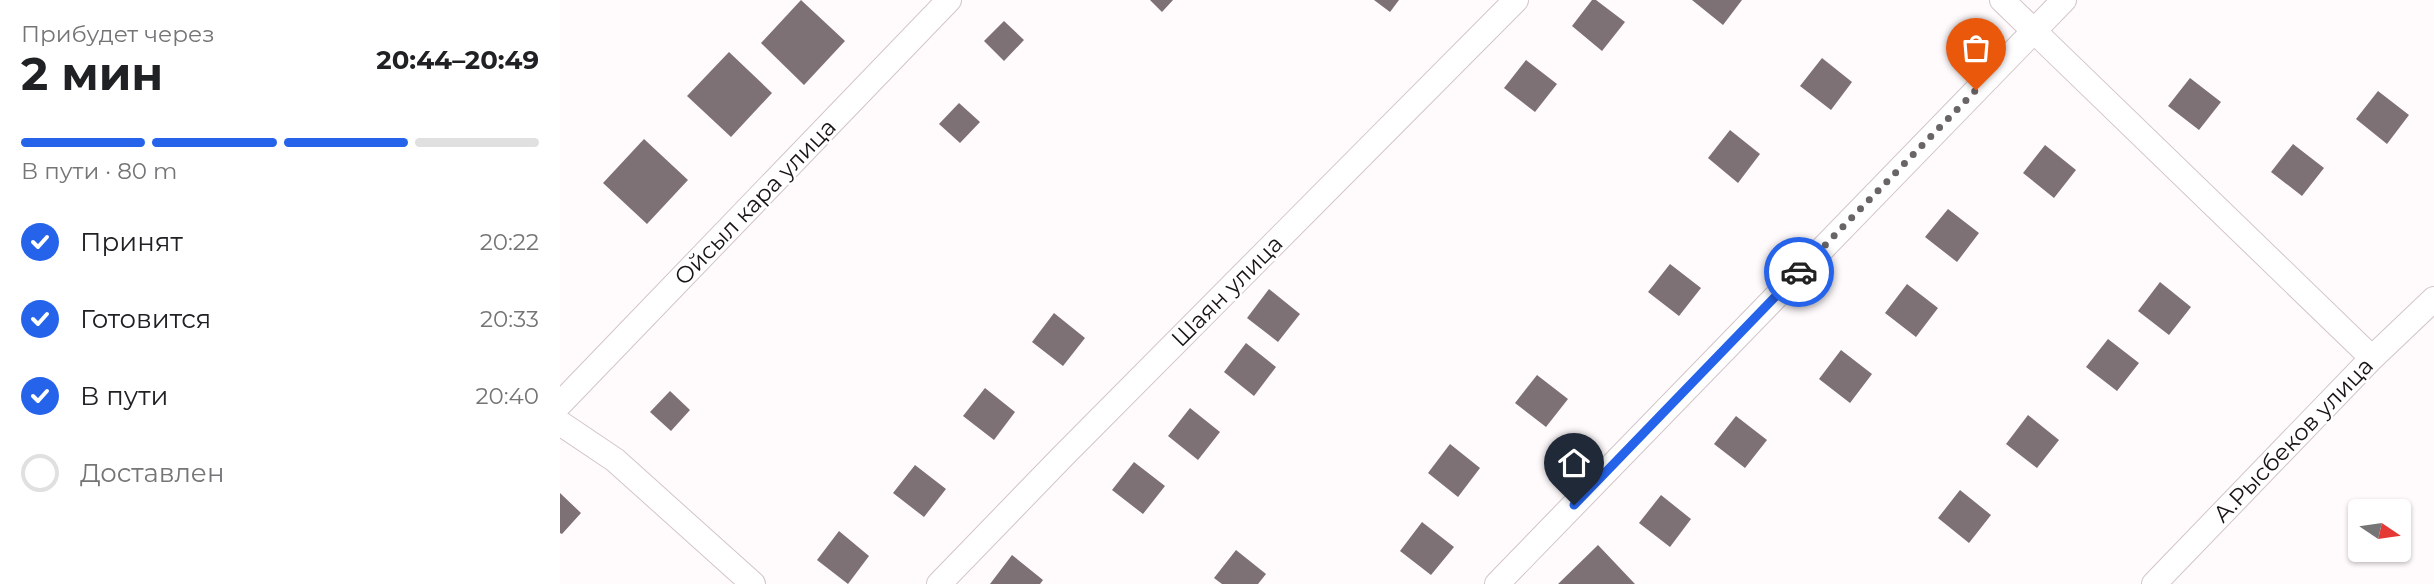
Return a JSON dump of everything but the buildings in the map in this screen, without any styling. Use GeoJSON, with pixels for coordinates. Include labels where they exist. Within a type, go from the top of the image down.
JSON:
{"type":"FeatureCollection","features":[{"type":"Feature","properties":{"kind":"street","name":"Ойсыл кара улица"},"geometry":{"type":"LineString","coordinates":[[560,404],[949,0]]}},
{"type":"Feature","properties":{"kind":"street","name":"Шаян улица"},"geometry":{"type":"LineString","coordinates":[[939,584],[1516,0]]}},
{"type":"Feature","properties":{"kind":"street"},"geometry":{"type":"LineString","coordinates":[[2001,0],[2372,358]]}},
{"type":"Feature","properties":{"kind":"street"},"geometry":{"type":"LineString","coordinates":[[1497,584],[2064,0]]}},
{"type":"Feature","properties":{"kind":"street","name":"А.Рысбеков улица"},"geometry":{"type":"LineString","coordinates":[[2154,584],[2372,358],[2434,299]]}},
{"type":"Feature","properties":{"kind":"street"},"geometry":{"type":"LineString","coordinates":[[560,423],[615,460],[753,584]]}},
{"type":"Feature","properties":{"kind":"way so far"},"geometry":{"type":"LineString","coordinates":[[1799,272],[1976,90]]}},
{"type":"Feature","properties":{"kind":"route"},"geometry":{"type":"LineString","coordinates":[[1574,505],[1799,272]]}}]}
